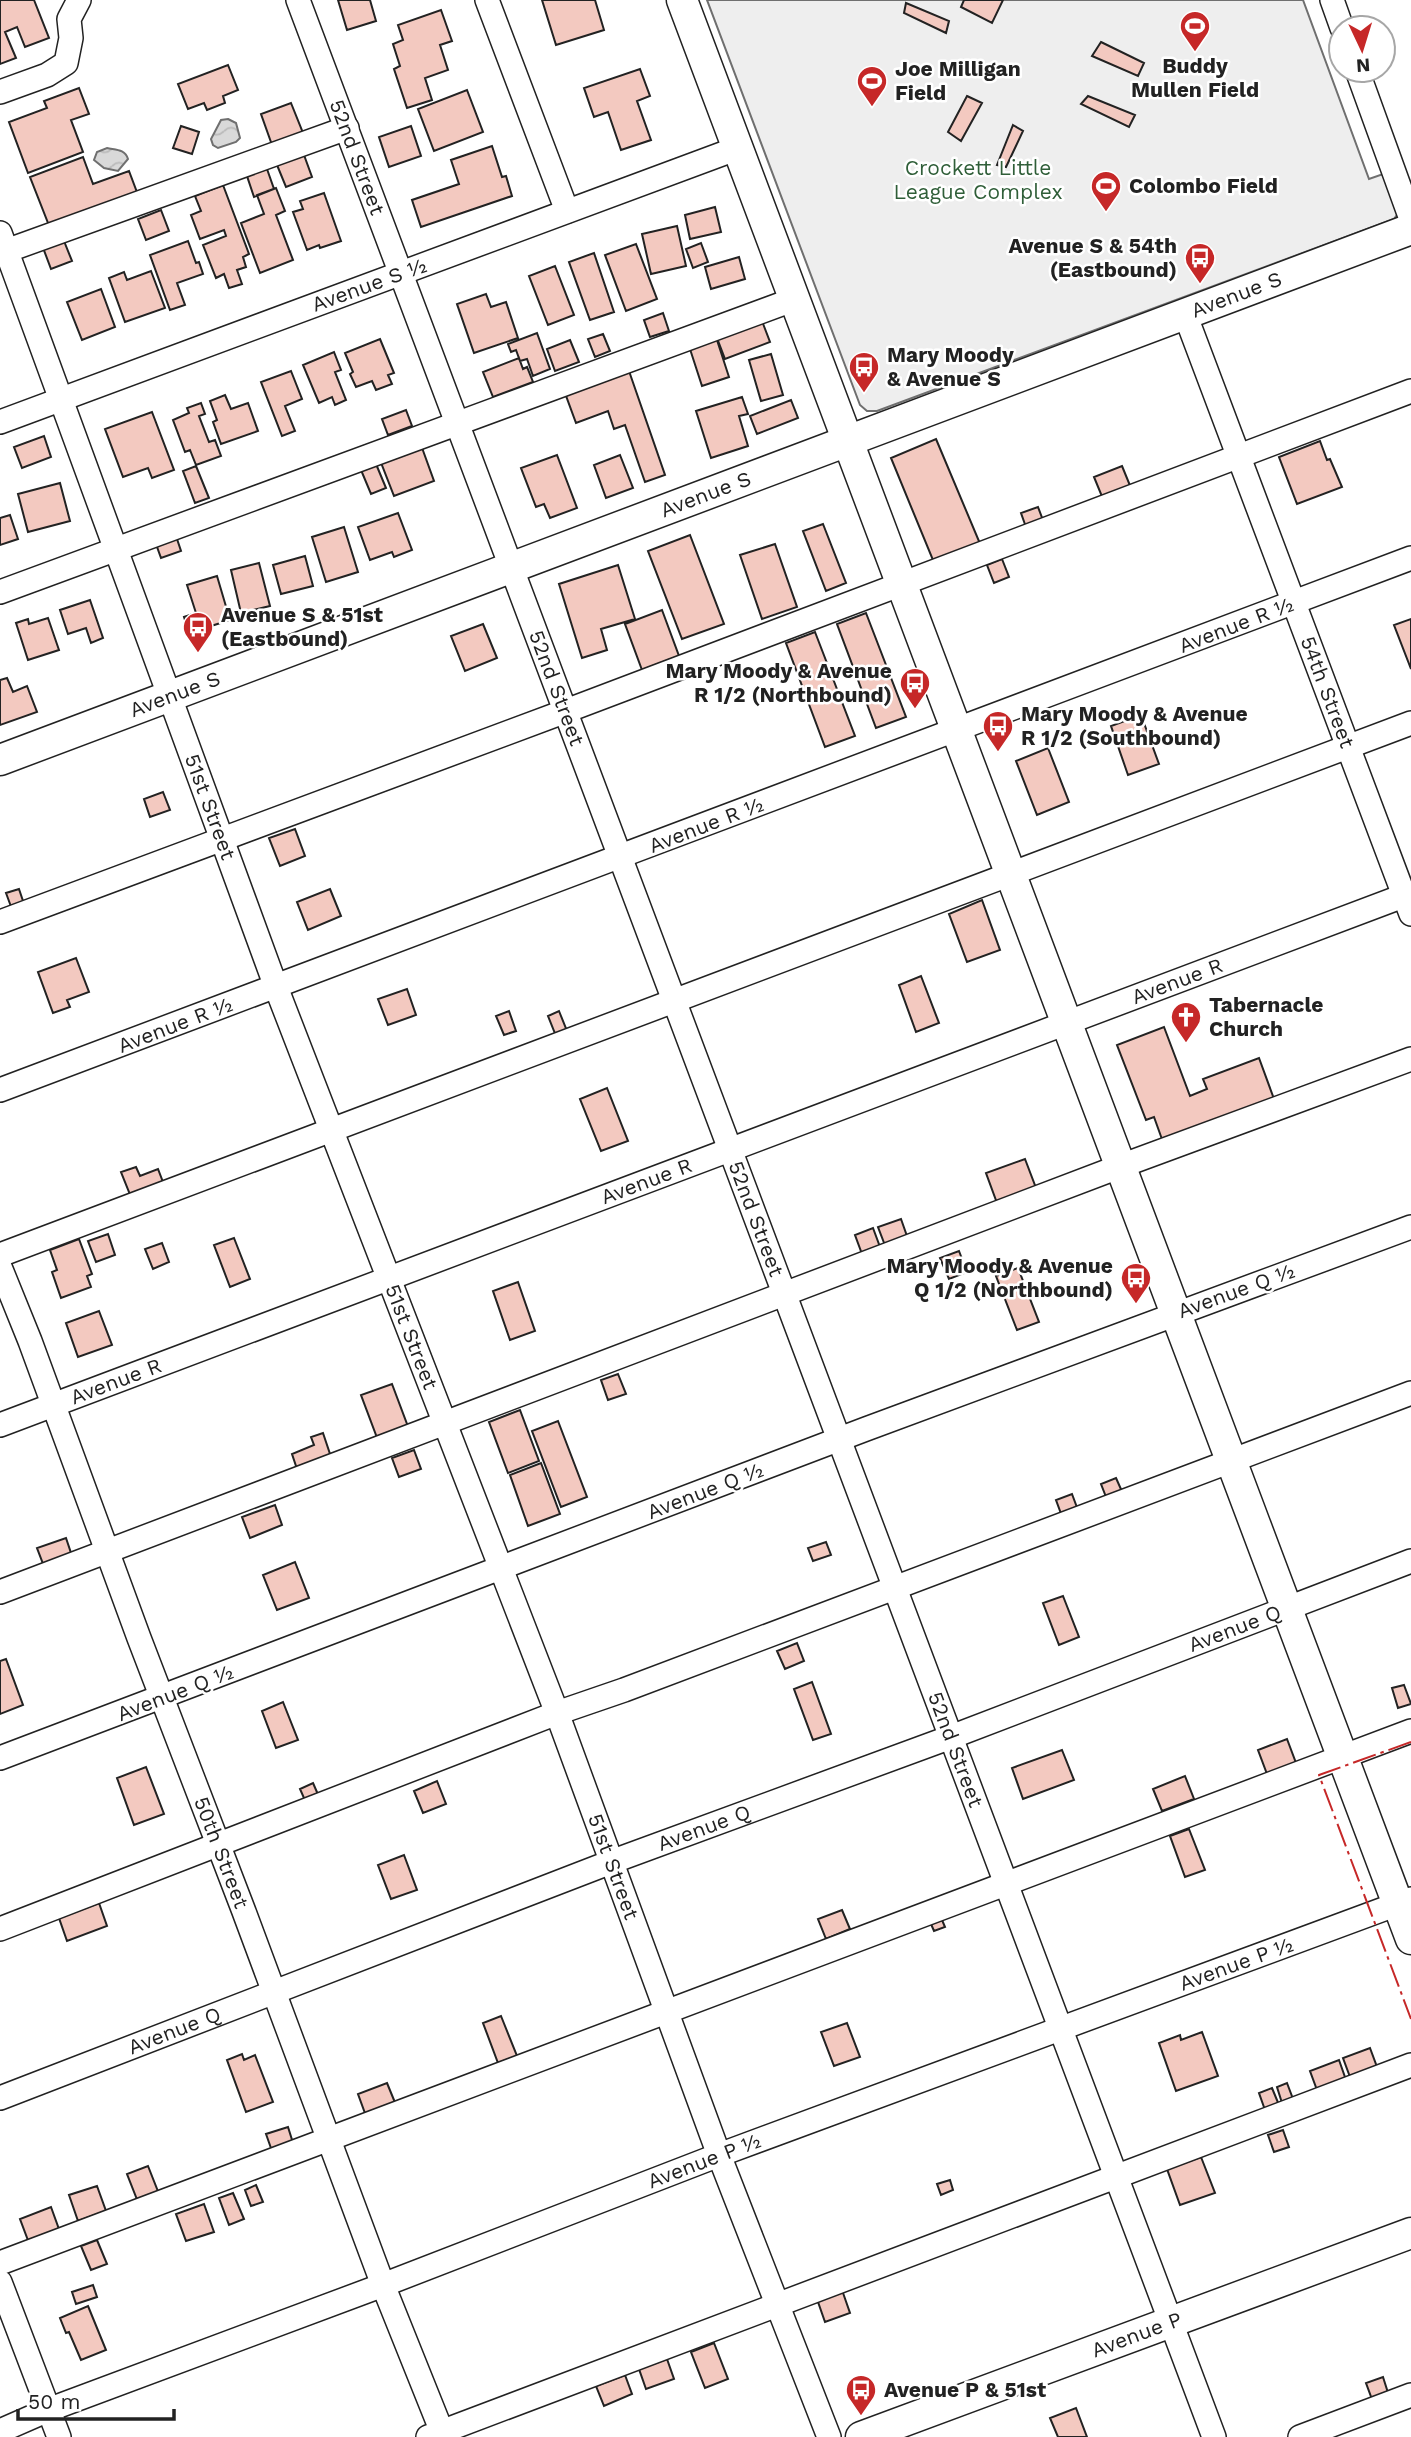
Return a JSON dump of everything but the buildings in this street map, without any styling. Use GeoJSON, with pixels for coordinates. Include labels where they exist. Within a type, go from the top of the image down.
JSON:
{"type":"FeatureCollection","features":[{"type":"Feature","properties":{"kind":"main road"},"geometry":{"type":"LineString","coordinates":[[682,0],[1342,1756],[1404,1901],[1411,1939]]}},
{"type":"Feature","properties":{"kind":"main road","name":"Avenue S"},"geometry":{"type":"LineString","coordinates":[[0,760],[1411,229]]}},
{"type":"Feature","properties":{"kind":"main road","name":"Avenue P"},"geometry":{"type":"LineString","coordinates":[[861,2437],[1411,2233]]}},
{"type":"Feature","properties":{"kind":"street"},"geometry":{"type":"LineString","coordinates":[[0,92],[47,75],[66,63],[71,38],[69,19],[79,0]]}},
{"type":"Feature","properties":{"kind":"street","name":"52nd Street"},"geometry":{"type":"LineString","coordinates":[[298,0],[1214,2437]]}},
{"type":"Feature","properties":{"kind":"street"},"geometry":{"type":"LineString","coordinates":[[487,0],[566,211]]}},
{"type":"Feature","properties":{"kind":"street"},"geometry":{"type":"LineString","coordinates":[[1362,84],[1411,219]]}},
{"type":"Feature","properties":{"kind":"street"},"geometry":{"type":"LineString","coordinates":[[3,242],[347,128]]}},
{"type":"Feature","properties":{"kind":"street","name":"Avenue S ½"},"geometry":{"type":"LineString","coordinates":[[0,422],[738,148]]}},
{"type":"Feature","properties":{"kind":"street","name":"51st Street"},"geometry":{"type":"LineString","coordinates":[[3,242],[330,1131],[502,1569],[719,2155],[829,2437]]}},
{"type":"Feature","properties":{"kind":"street"},"geometry":{"type":"LineString","coordinates":[[0,592],[795,299]]}},
{"type":"Feature","properties":{"kind":"street","name":"54th Street"},"geometry":{"type":"LineString","coordinates":[[1185,314],[1409,901]]}},
{"type":"Feature","properties":{"kind":"street"},"geometry":{"type":"LineString","coordinates":[[0,922],[1411,391]]}},
{"type":"Feature","properties":{"kind":"street","name":"Avenue R ½"},"geometry":{"type":"LineString","coordinates":[[0,1090],[1411,558]]}},
{"type":"Feature","properties":{"kind":"street"},"geometry":{"type":"LineString","coordinates":[[0,1255],[1411,723]]}},
{"type":"Feature","properties":{"kind":"street","name":"Avenue R"},"geometry":{"type":"LineString","coordinates":[[0,1425],[1067,1023],[1409,901]]}},
{"type":"Feature","properties":{"kind":"street"},"geometry":{"type":"LineString","coordinates":[[0,1592],[1121,1166],[1411,1059]]}},
{"type":"Feature","properties":{"kind":"street","name":"Avenue Q ½"},"geometry":{"type":"LineString","coordinates":[[0,1758],[839,1439],[1411,1227]]}},
{"type":"Feature","properties":{"kind":"street","name":"50th Street"},"geometry":{"type":"LineString","coordinates":[[0,1267],[329,2138],[438,2435]]}},
{"type":"Feature","properties":{"kind":"street"},"geometry":{"type":"LineString","coordinates":[[0,1929],[557,1713],[1411,1393]]}},
{"type":"Feature","properties":{"kind":"street","name":"Avenue Q"},"geometry":{"type":"LineString","coordinates":[[0,2098],[611,1861],[951,1737],[1411,1561]]}},
{"type":"Feature","properties":{"kind":"street"},"geometry":{"type":"LineString","coordinates":[[0,2263],[1411,1731]]}},
{"type":"Feature","properties":{"kind":"street","name":"Avenue P ½"},"geometry":{"type":"LineString","coordinates":[[0,2431],[48,2410],[383,2285],[719,2155],[1404,1901]]}},
{"type":"Feature","properties":{"kind":"street"},"geometry":{"type":"LineString","coordinates":[[438,2435],[1411,2065]]}},
{"type":"Feature","properties":{"kind":"street"},"geometry":{"type":"LineString","coordinates":[[0,2282],[59,2437]]}},
{"type":"Feature","properties":{"kind":"street"},"geometry":{"type":"LineString","coordinates":[[1300,2437],[1411,2395]]}},
{"type":"Feature","properties":{"kind":"green space","name":"Crockett Little League Complex"},"geometry":{"type":"Polygon","coordinates":[[[707,0],[1303,0],[1327,65],[1327,84],[1334,84],[1369,179],[1386,173],[1399,212],[1394,219],[877,411],[867,411],[860,405],[707,0]]]}},
{"type":"Feature","properties":{"kind":"water"},"geometry":{"type":"Polygon","coordinates":[[[228,119],[236,123],[240,138],[218,148],[213,145],[211,139],[221,120],[228,119]]]}},
{"type":"Feature","properties":{"kind":"water"},"geometry":{"type":"Polygon","coordinates":[[[107,148],[120,150],[127,156],[128,159],[118,171],[104,168],[94,160],[97,152],[107,148]]]}},
{"type":"Feature","properties":{"kind":"power"},"geometry":{"type":"LineString","coordinates":[[1411,1742],[1319,1775],[1411,2019]]}},
{"type":"Feature","properties":{"kind":"place","name":"Buddy Mullen Field"},"geometry":{"type":"Point","coordinates":[1195,53]}},
{"type":"Feature","properties":{"kind":"place","name":"Joe Milligan Field"},"geometry":{"type":"Point","coordinates":[872,108]}},
{"type":"Feature","properties":{"kind":"place","name":"Colombo Field"},"geometry":{"type":"Point","coordinates":[1106,213]}},
{"type":"Feature","properties":{"kind":"place","name":"Avenue S & 54th (Eastbound)"},"geometry":{"type":"Point","coordinates":[1200,285]}},
{"type":"Feature","properties":{"kind":"place","name":"Mary Moody & Avenue S"},"geometry":{"type":"Point","coordinates":[864,394]}},
{"type":"Feature","properties":{"kind":"place","name":"Avenue S & 51st (Eastbound)"},"geometry":{"type":"Point","coordinates":[198,654]}},
{"type":"Feature","properties":{"kind":"place","name":"Mary Moody & Avenue R 1/2 (Northbound)"},"geometry":{"type":"Point","coordinates":[915,710]}},
{"type":"Feature","properties":{"kind":"place","name":"Mary Moody & Avenue R 1/2 (Southbound)"},"geometry":{"type":"Point","coordinates":[998,753]}},
{"type":"Feature","properties":{"kind":"place","name":"Tabernacle Church"},"geometry":{"type":"Point","coordinates":[1186,1044]}},
{"type":"Feature","properties":{"kind":"place","name":"Mary Moody & Avenue Q 1/2 (Northbound)"},"geometry":{"type":"Point","coordinates":[1136,1305]}},
{"type":"Feature","properties":{"kind":"place","name":"Avenue P & 51st"},"geometry":{"type":"Point","coordinates":[861,2417]}}]}
